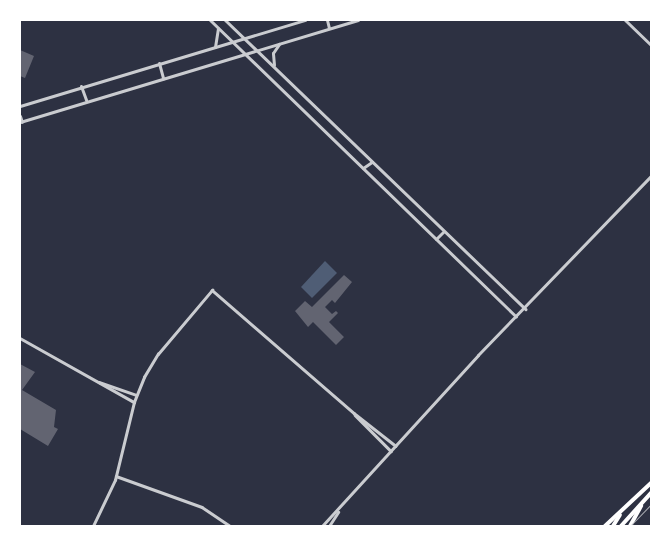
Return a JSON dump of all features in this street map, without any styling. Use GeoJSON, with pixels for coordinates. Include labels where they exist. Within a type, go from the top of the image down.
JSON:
{"type":"FeatureCollection","features":[{"type":"Feature","properties":{"kind":"main road"},"geometry":{"type":"LineString","coordinates":[[605,526],[651,483]]}},
{"type":"Feature","properties":{"kind":"main road"},"geometry":{"type":"LineString","coordinates":[[621,526],[651,493]]}},
{"type":"Feature","properties":{"kind":"main road"},"geometry":{"type":"LineString","coordinates":[[630,526],[643,502]]}},
{"type":"Feature","properties":{"kind":"main road"},"geometry":{"type":"LineString","coordinates":[[613,526],[625,509]]}},
{"type":"Feature","properties":{"kind":"street"},"geometry":{"type":"LineString","coordinates":[[210,20],[516,317]]}},
{"type":"Feature","properties":{"kind":"street"},"geometry":{"type":"LineString","coordinates":[[225,20],[525,309]]}},
{"type":"Feature","properties":{"kind":"street"},"geometry":{"type":"LineString","coordinates":[[20,106],[81,86],[305,20]]}},
{"type":"Feature","properties":{"kind":"street"},"geometry":{"type":"LineString","coordinates":[[327,20],[329,28]]}},
{"type":"Feature","properties":{"kind":"street"},"geometry":{"type":"LineString","coordinates":[[20,116],[21,122],[86,100],[358,20]]}},
{"type":"Feature","properties":{"kind":"street"},"geometry":{"type":"LineString","coordinates":[[625,20],[651,45]]}},
{"type":"Feature","properties":{"kind":"street"},"geometry":{"type":"LineString","coordinates":[[215,47],[218,28]]}},
{"type":"Feature","properties":{"kind":"street"},"geometry":{"type":"LineString","coordinates":[[277,70],[272,56],[279,44]]}},
{"type":"Feature","properties":{"kind":"street"},"geometry":{"type":"LineString","coordinates":[[159,63],[163,78]]}},
{"type":"Feature","properties":{"kind":"street"},"geometry":{"type":"LineString","coordinates":[[81,86],[86,100]]}},
{"type":"Feature","properties":{"kind":"street"},"geometry":{"type":"LineString","coordinates":[[363,168],[372,162]]}},
{"type":"Feature","properties":{"kind":"street"},"geometry":{"type":"LineString","coordinates":[[322,526],[516,317],[651,176]]}},
{"type":"Feature","properties":{"kind":"street"},"geometry":{"type":"LineString","coordinates":[[436,239],[444,231]]}},
{"type":"Feature","properties":{"kind":"street"},"geometry":{"type":"LineString","coordinates":[[93,526],[116,476],[136,395],[158,354],[212,290],[354,413],[396,446]]}},
{"type":"Feature","properties":{"kind":"street"},"geometry":{"type":"LineString","coordinates":[[20,338],[134,402]]}},
{"type":"Feature","properties":{"kind":"street"},"geometry":{"type":"LineString","coordinates":[[97,382],[136,395]]}},
{"type":"Feature","properties":{"kind":"street"},"geometry":{"type":"LineString","coordinates":[[354,413],[392,451]]}},
{"type":"Feature","properties":{"kind":"street"},"geometry":{"type":"LineString","coordinates":[[116,476],[202,507],[230,526]]}},
{"type":"Feature","properties":{"kind":"street"},"geometry":{"type":"LineString","coordinates":[[329,526],[341,507]]}},
{"type":"Feature","properties":{"kind":"water"},"geometry":{"type":"Polygon","coordinates":[[[325,261],[337,273],[312,298],[301,287],[325,261]]]}},
{"type":"Feature","properties":{"kind":"building"},"geometry":{"type":"Polygon","coordinates":[[[20,50],[34,56],[25,78],[20,76],[20,50]]]}},
{"type":"Feature","properties":{"kind":"building"},"geometry":{"type":"Polygon","coordinates":[[[344,275],[352,282],[335,303],[332,300],[325,307],[332,314],[336,311],[338,313],[329,322],[344,337],[336,345],[313,322],[308,327],[295,311],[305,301],[312,307],[344,275]]]}},
{"type":"Feature","properties":{"kind":"building"},"geometry":{"type":"Polygon","coordinates":[[[20,364],[35,372],[22,390],[56,410],[54,427],[58,429],[48,446],[20,429],[20,364]]]}},
{"type":"Feature","properties":{"kind":"tram line"},"geometry":{"type":"LineString","coordinates":[[630,526],[651,504]]}}]}
